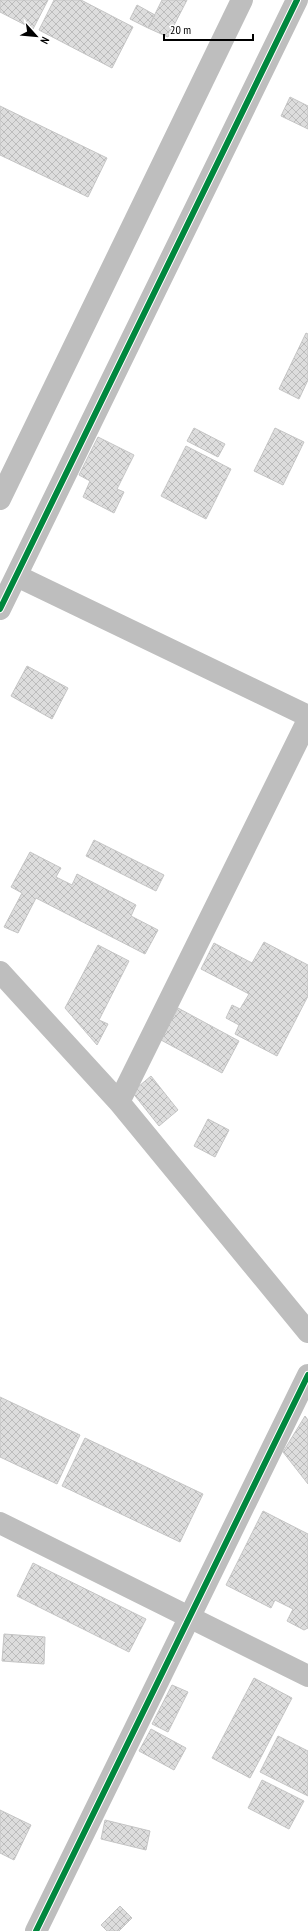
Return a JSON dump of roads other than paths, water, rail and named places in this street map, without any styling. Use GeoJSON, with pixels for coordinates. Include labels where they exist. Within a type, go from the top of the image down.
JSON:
{"type":"FeatureCollection","features":[{"type":"Feature","properties":{"kind":"street"},"geometry":{"type":"LineString","coordinates":[[0,499],[242,0]]}},
{"type":"Feature","properties":{"kind":"street"},"geometry":{"type":"LineString","coordinates":[[0,609],[297,0]]}},
{"type":"Feature","properties":{"kind":"street"},"geometry":{"type":"LineString","coordinates":[[17,576],[308,716]]}},
{"type":"Feature","properties":{"kind":"street"},"geometry":{"type":"LineString","coordinates":[[119,1102],[308,720]]}},
{"type":"Feature","properties":{"kind":"street"},"geometry":{"type":"LineString","coordinates":[[0,972],[119,1102],[308,1332]]}},
{"type":"Feature","properties":{"kind":"street"},"geometry":{"type":"LineString","coordinates":[[36,1931],[308,1375]]}},
{"type":"Feature","properties":{"kind":"street"},"geometry":{"type":"LineString","coordinates":[[0,1523],[308,1676]]}}]}
